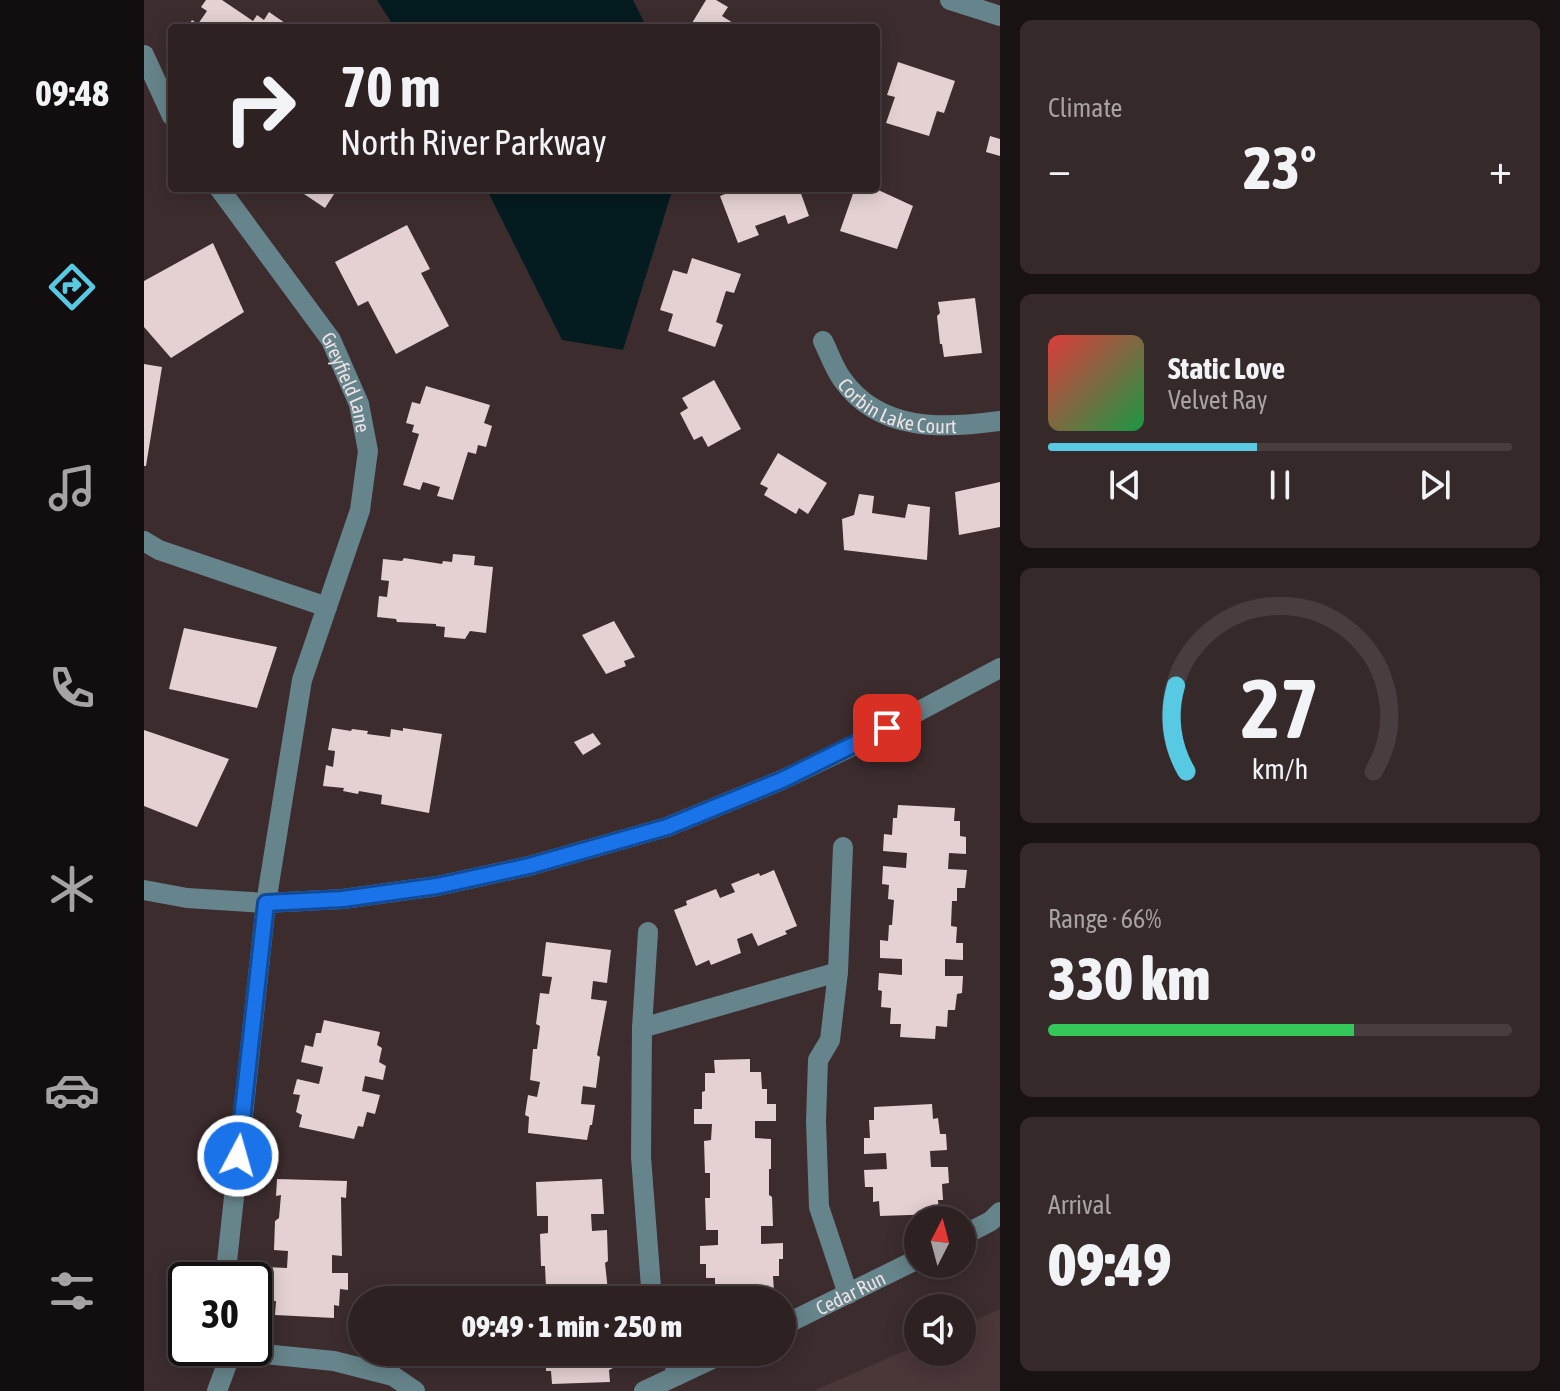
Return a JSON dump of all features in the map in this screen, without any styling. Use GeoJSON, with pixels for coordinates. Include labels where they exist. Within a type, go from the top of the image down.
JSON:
{"type":"FeatureCollection","features":[{"type":"Feature","properties":{"kind":"street"},"geometry":{"type":"LineString","coordinates":[[950,0],[1000,16]]}},
{"type":"Feature","properties":{"kind":"street"},"geometry":{"type":"LineString","coordinates":[[144,55],[168,107]]}},
{"type":"Feature","properties":{"kind":"street","name":"Greyfield Lane"},"geometry":{"type":"LineString","coordinates":[[222,192],[331,340],[359,404],[368,451],[360,510],[302,680],[266,903],[227,1262]]}},
{"type":"Feature","properties":{"kind":"street","name":"Corbin Lake Court"},"geometry":{"type":"LineString","coordinates":[[823,341],[842,379],[866,404],[897,420],[937,426],[1000,421]]}},
{"type":"Feature","properties":{"kind":"street"},"geometry":{"type":"LineString","coordinates":[[144,541],[159,550],[327,607]]}},
{"type":"Feature","properties":{"kind":"street"},"geometry":{"type":"LineString","coordinates":[[144,890],[187,898],[266,903],[343,899],[437,886],[529,866],[667,827],[782,780],[1000,668]]}},
{"type":"Feature","properties":{"kind":"street"},"geometry":{"type":"LineString","coordinates":[[843,847],[838,972],[830,1040],[818,1060],[817,1149],[819,1207],[848,1294]]}},
{"type":"Feature","properties":{"kind":"street"},"geometry":{"type":"LineString","coordinates":[[648,932],[642,1028],[641,1157],[651,1286]]}},
{"type":"Feature","properties":{"kind":"street"},"geometry":{"type":"LineString","coordinates":[[642,1028],[838,972]]}},
{"type":"Feature","properties":{"kind":"street"},"geometry":{"type":"LineString","coordinates":[[976,1229],[1000,1212]]}},
{"type":"Feature","properties":{"kind":"street","name":"Cedar Run"},"geometry":{"type":"LineString","coordinates":[[796,1319],[904,1266]]}},
{"type":"Feature","properties":{"kind":"street"},"geometry":{"type":"LineString","coordinates":[[272,1354],[334,1361],[393,1376],[415,1391]]}},
{"type":"Feature","properties":{"kind":"street"},"geometry":{"type":"LineString","coordinates":[[217,1391],[227,1366]]}},
{"type":"Feature","properties":{"kind":"street"},"geometry":{"type":"LineString","coordinates":[[675,1366],[678,1375]]}},
{"type":"Feature","properties":{"kind":"street"},"geometry":{"type":"LineString","coordinates":[[644,1391],[697,1366]]}},
{"type":"Feature","properties":{"kind":"shaded area"},"geometry":{"type":"Polygon","coordinates":[[[1000,1309],[1000,1391],[813,1391],[904,1351],[904,1366],[976,1366],[976,1320],[1000,1309]]]}},
{"type":"Feature","properties":{"kind":"water"},"geometry":{"type":"Polygon","coordinates":[[[377,0],[633,0],[645,24],[392,24],[377,0]]]}},
{"type":"Feature","properties":{"kind":"water"},"geometry":{"type":"Polygon","coordinates":[[[488,192],[672,192],[623,350],[562,340],[488,192]]]}},
{"type":"Feature","properties":{"kind":"building"},"geometry":{"type":"Polygon","coordinates":[[[206,0],[222,0],[253,21],[257,15],[264,20],[269,12],[287,24],[198,24],[207,11],[201,7],[206,0]]]}},
{"type":"Feature","properties":{"kind":"building"},"geometry":{"type":"Polygon","coordinates":[[[706,0],[716,0],[728,7],[722,16],[735,24],[691,24],[706,0]]]}},
{"type":"Feature","properties":{"kind":"building"},"geometry":{"type":"Polygon","coordinates":[[[898,62],[955,81],[944,113],[937,111],[929,136],[886,123],[895,97],[887,95],[898,62]]]}},
{"type":"Feature","properties":{"kind":"building"},"geometry":{"type":"Polygon","coordinates":[[[990,136],[1000,139],[1000,156],[986,152],[990,136]]]}},
{"type":"Feature","properties":{"kind":"building"},"geometry":{"type":"Polygon","coordinates":[[[880,191],[913,206],[897,249],[840,231],[854,192],[880,191]]]}},
{"type":"Feature","properties":{"kind":"building"},"geometry":{"type":"Polygon","coordinates":[[[301,192],[335,192],[325,208],[301,192]]]}},
{"type":"Feature","properties":{"kind":"building"},"geometry":{"type":"Polygon","coordinates":[[[731,192],[800,192],[809,216],[788,224],[785,215],[755,226],[759,235],[738,243],[720,196],[731,192]]]}},
{"type":"Feature","properties":{"kind":"building"},"geometry":{"type":"Polygon","coordinates":[[[407,225],[430,269],[421,273],[449,326],[396,354],[368,301],[358,306],[335,262],[407,225]]]}},
{"type":"Feature","properties":{"kind":"building"},"geometry":{"type":"Polygon","coordinates":[[[213,243],[244,312],[171,358],[144,327],[144,281],[213,243]]]}},
{"type":"Feature","properties":{"kind":"building"},"geometry":{"type":"Polygon","coordinates":[[[692,258],[741,274],[734,293],[726,291],[716,322],[723,325],[715,347],[668,331],[673,314],[660,310],[673,270],[687,274],[692,258]]]}},
{"type":"Feature","properties":{"kind":"building"},"geometry":{"type":"Polygon","coordinates":[[[975,298],[982,353],[944,357],[940,344],[938,302],[975,298]]]}},
{"type":"Feature","properties":{"kind":"building"},"geometry":{"type":"Polygon","coordinates":[[[144,364],[162,367],[146,466],[144,466],[144,364]]]}},
{"type":"Feature","properties":{"kind":"building"},"geometry":{"type":"Polygon","coordinates":[[[714,380],[741,429],[708,447],[702,436],[694,440],[680,413],[688,408],[682,398],[714,380]]]}},
{"type":"Feature","properties":{"kind":"building"},"geometry":{"type":"Polygon","coordinates":[[[426,386],[490,405],[484,423],[492,426],[486,447],[478,445],[476,454],[468,452],[453,500],[437,496],[440,487],[423,482],[420,490],[403,485],[419,434],[412,432],[414,425],[406,423],[412,402],[420,404],[426,386]]]}},
{"type":"Feature","properties":{"kind":"building"},"geometry":{"type":"Polygon","coordinates":[[[778,453],[827,483],[808,514],[799,508],[796,514],[764,495],[768,488],[760,484],[778,453]]]}},
{"type":"Feature","properties":{"kind":"building"},"geometry":{"type":"Polygon","coordinates":[[[1000,482],[1000,527],[959,535],[955,492],[1000,482]]]}},
{"type":"Feature","properties":{"kind":"building"},"geometry":{"type":"Polygon","coordinates":[[[859,494],[874,496],[872,513],[905,518],[908,504],[930,507],[927,560],[844,550],[842,519],[854,515],[859,494]]]}},
{"type":"Feature","properties":{"kind":"building"},"geometry":{"type":"Polygon","coordinates":[[[453,554],[475,556],[474,565],[493,567],[486,633],[470,631],[465,639],[444,637],[445,627],[436,624],[397,622],[396,619],[377,617],[379,596],[387,597],[389,581],[381,580],[383,559],[402,561],[404,558],[442,564],[443,561],[452,562],[453,554]]]}},
{"type":"Feature","properties":{"kind":"building"},"geometry":{"type":"Polygon","coordinates":[[[614,621],[635,657],[624,661],[626,666],[606,674],[582,635],[614,621]]]}},
{"type":"Feature","properties":{"kind":"building"},"geometry":{"type":"Polygon","coordinates":[[[184,628],[277,647],[257,708],[169,689],[184,628]]]}},
{"type":"Feature","properties":{"kind":"building"},"geometry":{"type":"Polygon","coordinates":[[[332,728],[368,731],[367,734],[390,737],[391,729],[403,731],[403,728],[442,734],[429,813],[381,804],[382,795],[359,791],[358,794],[343,791],[344,788],[323,786],[326,765],[333,767],[335,751],[328,750],[332,728]]]}},
{"type":"Feature","properties":{"kind":"building"},"geometry":{"type":"Polygon","coordinates":[[[144,730],[229,759],[197,827],[144,806],[144,730]]]}},
{"type":"Feature","properties":{"kind":"building"},"geometry":{"type":"Polygon","coordinates":[[[593,733],[601,744],[583,755],[574,742],[593,733]]]}},
{"type":"Feature","properties":{"kind":"building"},"geometry":{"type":"Polygon","coordinates":[[[898,805],[955,808],[954,821],[960,821],[960,836],[966,837],[966,854],[949,853],[948,869],[967,870],[965,888],[957,888],[957,901],[952,901],[951,926],[957,927],[956,943],[963,943],[963,960],[945,959],[945,976],[963,976],[962,993],[957,994],[955,1010],[948,1010],[947,1027],[936,1026],[935,1039],[900,1037],[901,1024],[890,1024],[891,1008],[881,1007],[882,991],[878,990],[879,973],[902,975],[902,959],[880,958],[880,940],[888,941],[894,900],[888,899],[889,885],[882,884],[883,866],[906,868],[907,853],[883,851],[884,834],[892,835],[898,805]]]}},
{"type":"Feature","properties":{"kind":"building"},"geometry":{"type":"Polygon","coordinates":[[[774,870],[797,926],[785,931],[787,934],[758,946],[752,933],[737,939],[741,953],[711,965],[709,960],[696,966],[674,910],[687,905],[686,901],[716,889],[720,898],[735,892],[731,884],[774,870]]]}},
{"type":"Feature","properties":{"kind":"building"},"geometry":{"type":"Polygon","coordinates":[[[546,942],[611,950],[607,983],[593,981],[591,999],[607,1001],[597,1055],[600,1057],[596,1088],[583,1086],[581,1104],[595,1105],[587,1140],[528,1133],[529,1117],[525,1115],[528,1095],[537,1097],[540,1082],[530,1080],[533,1049],[537,1049],[540,1026],[536,1024],[540,993],[549,994],[552,977],[542,976],[546,942]]]}},
{"type":"Feature","properties":{"kind":"building"},"geometry":{"type":"Polygon","coordinates":[[[324,1020],[380,1032],[377,1045],[382,1048],[379,1062],[386,1066],[383,1080],[365,1076],[362,1091],[380,1095],[375,1114],[367,1112],[363,1127],[358,1126],[354,1139],[299,1127],[302,1115],[296,1112],[300,1095],[293,1094],[297,1079],[319,1084],[323,1067],[301,1062],[305,1045],[313,1047],[316,1033],[321,1033],[324,1020]]]}},
{"type":"Feature","properties":{"kind":"building"},"geometry":{"type":"Polygon","coordinates":[[[750,1059],[750,1072],[761,1072],[762,1089],[767,1089],[767,1104],[776,1104],[776,1121],[755,1121],[755,1138],[771,1139],[769,1195],[772,1197],[773,1226],[761,1226],[761,1244],[783,1243],[783,1259],[779,1259],[779,1276],[773,1276],[774,1286],[715,1286],[715,1278],[706,1278],[706,1264],[700,1264],[700,1246],[718,1245],[718,1230],[706,1230],[705,1198],[710,1198],[710,1173],[705,1173],[704,1141],[711,1140],[712,1124],[694,1124],[694,1109],[702,1109],[705,1073],[715,1073],[714,1060],[750,1059]]]}},
{"type":"Feature","properties":{"kind":"building"},"geometry":{"type":"Polygon","coordinates":[[[932,1104],[933,1119],[938,1118],[940,1134],[946,1134],[947,1150],[930,1151],[931,1167],[948,1167],[949,1183],[942,1184],[943,1200],[938,1200],[938,1206],[904,1206],[904,1215],[880,1216],[879,1201],[873,1202],[873,1187],[865,1187],[864,1170],[887,1169],[886,1153],[864,1154],[864,1138],[870,1138],[869,1120],[874,1120],[874,1107],[932,1104]]]}},
{"type":"Feature","properties":{"kind":"building"},"geometry":{"type":"Polygon","coordinates":[[[277,1179],[347,1181],[346,1198],[341,1197],[342,1256],[332,1255],[332,1273],[348,1273],[348,1290],[340,1289],[339,1306],[334,1305],[334,1318],[275,1315],[272,1267],[287,1268],[288,1251],[274,1250],[275,1221],[279,1218],[281,1195],[276,1196],[277,1179]]]}},
{"type":"Feature","properties":{"kind":"building"},"geometry":{"type":"Polygon","coordinates":[[[602,1179],[604,1214],[591,1214],[592,1231],[607,1230],[607,1286],[546,1286],[545,1266],[541,1266],[540,1234],[548,1233],[548,1216],[537,1216],[536,1182],[602,1179]]]}},
{"type":"Feature","properties":{"kind":"building"},"geometry":{"type":"Polygon","coordinates":[[[546,1366],[615,1367],[609,1370],[610,1382],[552,1384],[551,1371],[546,1371],[546,1366]]]}},
{"type":"Feature","properties":{"kind":"route"},"geometry":{"type":"LineString","coordinates":[[238,1156],[266,903],[343,899],[437,886],[529,866],[667,827],[782,780],[887,728]]}}]}
